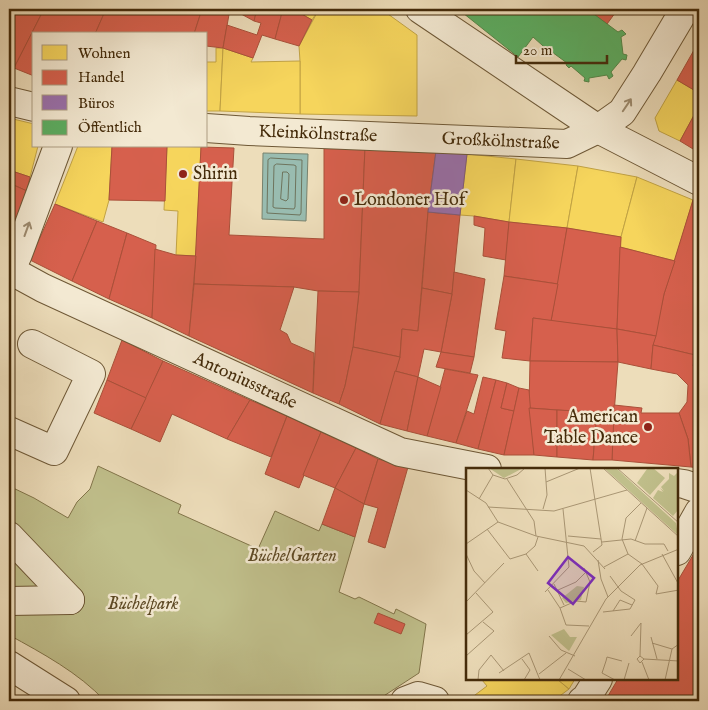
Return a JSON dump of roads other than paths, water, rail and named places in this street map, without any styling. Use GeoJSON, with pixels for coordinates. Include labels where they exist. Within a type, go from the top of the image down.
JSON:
{"type":"FeatureCollection","features":[{"type":"Feature","properties":{"kind":"street","name":"Großkölnstraße"},"geometry":{"type":"LineString","coordinates":[[420,9],[598,128],[699,181]]}},
{"type":"Feature","properties":{"kind":"street"},"geometry":{"type":"LineString","coordinates":[[598,128],[622,112],[648,73],[685,9]]}},
{"type":"Feature","properties":{"kind":"street"},"geometry":{"type":"LineString","coordinates":[[9,100],[32,106]]}},
{"type":"Feature","properties":{"kind":"street","name":"Kleinkölnstraße"},"geometry":{"type":"LineString","coordinates":[[208,128],[249,132],[430,138]]}},
{"type":"Feature","properties":{"kind":"street","name":"Großkölnstraße"},"geometry":{"type":"LineString","coordinates":[[430,138],[568,144],[598,128]]}},
{"type":"Feature","properties":{"kind":"street"},"geometry":{"type":"LineString","coordinates":[[10,272],[57,148]]}},
{"type":"Feature","properties":{"kind":"street","name":"Antoniusstraße"},"geometry":{"type":"LineString","coordinates":[[10,272],[400,452],[482,468]]}},
{"type":"Feature","properties":{"kind":"street"},"geometry":{"type":"LineString","coordinates":[[9,431],[54,451],[91,374],[32,344]]}},
{"type":"Feature","properties":{"kind":"street"},"geometry":{"type":"LineString","coordinates":[[678,483],[699,489]]}},
{"type":"Feature","properties":{"kind":"street"},"geometry":{"type":"LineString","coordinates":[[678,549],[699,512]]}},
{"type":"Feature","properties":{"kind":"street"},"geometry":{"type":"LineString","coordinates":[[9,536],[70,600],[9,601]]}},
{"type":"Feature","properties":{"kind":"street"},"geometry":{"type":"LineString","coordinates":[[9,665],[66,701]]}},
{"type":"Feature","properties":{"kind":"street"},"geometry":{"type":"LineString","coordinates":[[582,701],[597,680]]}},
{"type":"Feature","properties":{"kind":"street"},"geometry":{"type":"LineString","coordinates":[[405,701],[418,696],[435,701]]}},
{"type":"Feature","properties":{"kind":"water"},"geometry":{"type":"Polygon","coordinates":[[[263,153],[308,154],[306,221],[262,219],[263,153]]]}},
{"type":"Feature","properties":{"kind":"place","name":"Shirin"},"geometry":{"type":"Point","coordinates":[183,174]}},
{"type":"Feature","properties":{"kind":"place","name":"Londoner Hof"},"geometry":{"type":"Point","coordinates":[344,200]}},
{"type":"Feature","properties":{"kind":"place","name":"American Table Dance"},"geometry":{"type":"Point","coordinates":[648,427]}},
{"type":"Feature","properties":{"kind":"park label","name":"BüchelGarten"},"geometry":{"type":"Point","coordinates":[292,556]}},
{"type":"Feature","properties":{"kind":"park label","name":"Büchelpark"},"geometry":{"type":"Point","coordinates":[143,604]}}]}
